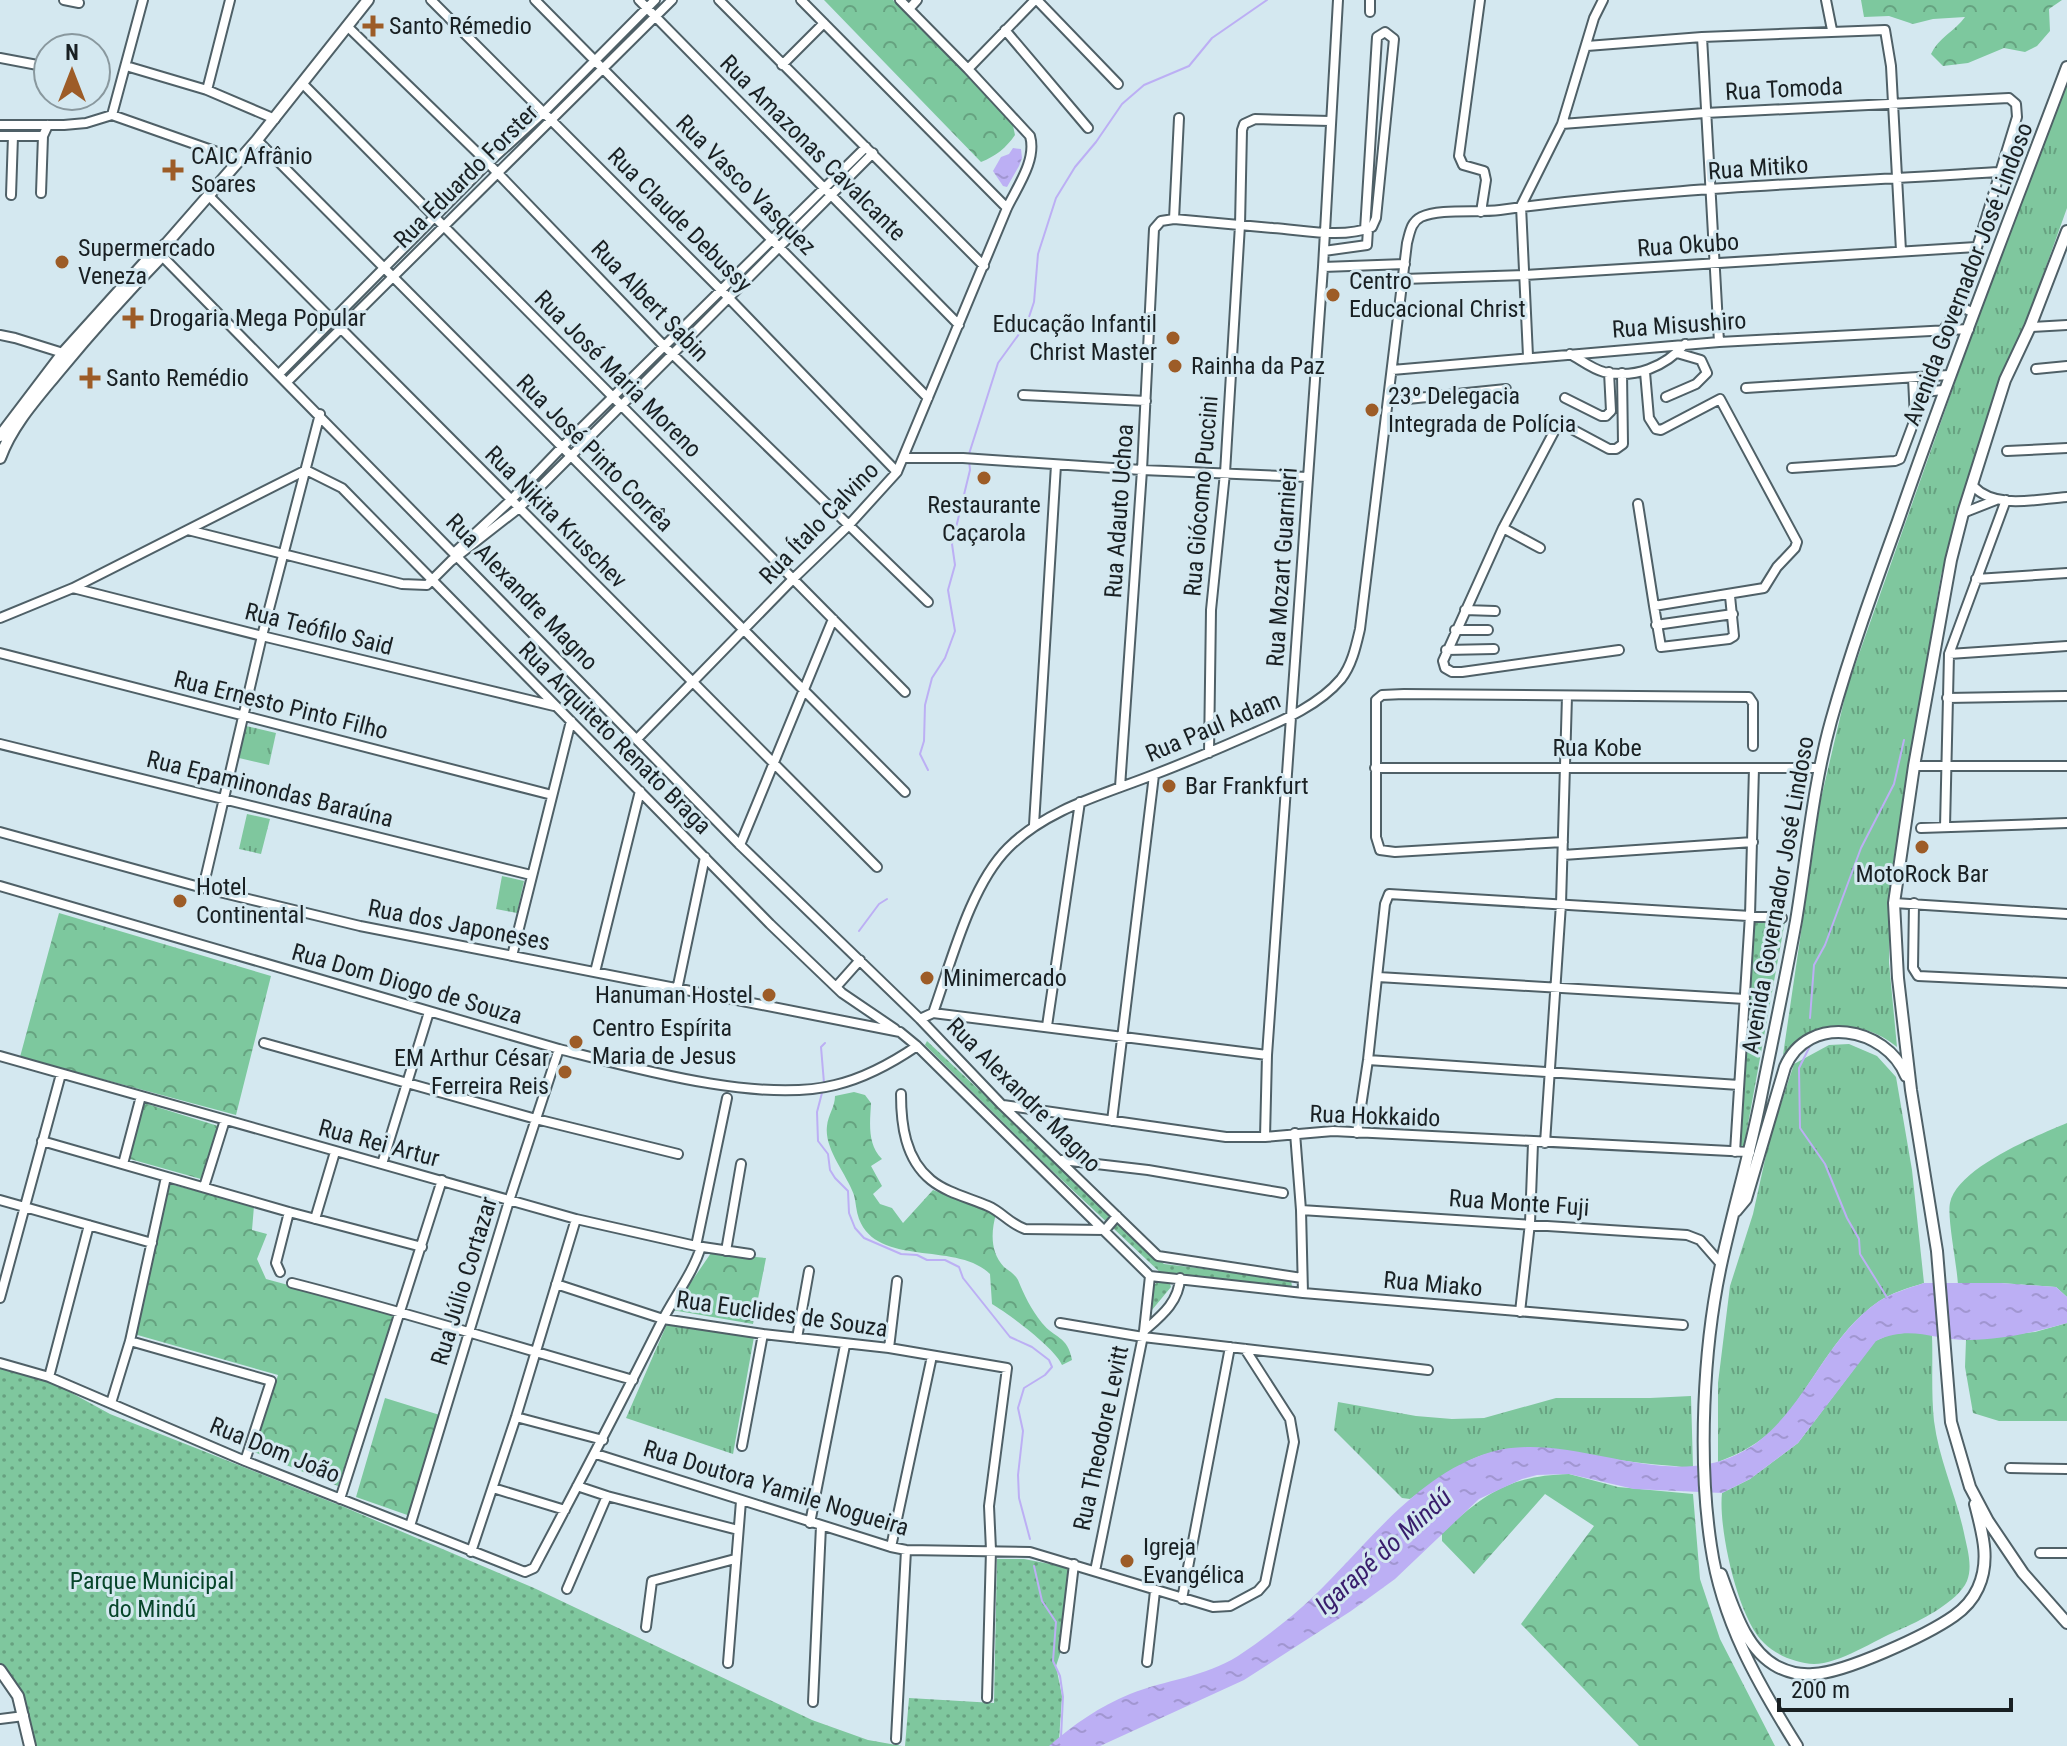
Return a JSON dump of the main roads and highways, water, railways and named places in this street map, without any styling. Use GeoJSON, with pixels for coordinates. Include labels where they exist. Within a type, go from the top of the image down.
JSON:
{"type":"FeatureCollection","features":[{"type":"Feature","properties":{"kind":"main road"},"geometry":{"type":"LineString","coordinates":[[0,458],[6,441],[29,408],[275,119],[368,0]]}},
{"type":"Feature","properties":{"kind":"main road","name":"Avenida Governador José Lindoso"},"geometry":{"type":"LineString","coordinates":[[1797,1746],[1745,1660],[1720,1594],[1711,1549],[1705,1423],[1707,1354],[1721,1264],[1750,1152],[1796,921],[1819,768],[1853,648],[1943,390],[1969,329],[2067,67]]}},
{"type":"Feature","properties":{"kind":"main road"},"geometry":{"type":"LineString","coordinates":[[1711,1549],[1746,1634],[1761,1654],[1776,1666],[1795,1673],[1833,1671],[1953,1617],[1972,1598],[1983,1573],[1984,1537],[1951,1422],[1937,1251],[1911,1090],[1898,978],[1894,903],[1914,766],[1951,560],[1963,513],[2005,380],[2064,246],[2067,231]]}},
{"type":"Feature","properties":{"kind":"main road"},"geometry":{"type":"LineString","coordinates":[[0,436],[63,353],[159,253]]}},
{"type":"Feature","properties":{"kind":"main road"},"geometry":{"type":"LineString","coordinates":[[1735,1213],[1746,1199],[1785,1067],[1802,1043],[1832,1032],[1860,1034],[1878,1042],[1894,1055],[1905,1071],[1911,1090]]}},
{"type":"Feature","properties":{"kind":"main road"},"geometry":{"type":"LineString","coordinates":[[1970,1487],[2004,1546],[2067,1623]]}},
{"type":"Feature","properties":{"kind":"main road"},"geometry":{"type":"LineString","coordinates":[[0,1670],[18,1696],[27,1746]]}},
{"type":"Feature","properties":{"kind":"main road"},"geometry":{"type":"LineString","coordinates":[[0,1679],[14,1697],[22,1716]]}},
{"type":"Feature","properties":{"kind":"water"},"geometry":{"type":"Polygon","coordinates":[[[1013,148],[1021,149],[1022,158],[1007,187],[993,171],[1001,157],[1013,148]]]}},
{"type":"Feature","properties":{"kind":"water","name":"Igarapé do Mindú"},"geometry":{"type":"Polygon","coordinates":[[[1924,1283],[2056,1287],[2067,1297],[2067,1323],[1993,1339],[1968,1340],[1911,1333],[1876,1341],[1798,1443],[1750,1479],[1722,1493],[1634,1489],[1569,1474],[1522,1479],[1479,1499],[1395,1579],[1244,1680],[1100,1746],[1049,1746],[1087,1717],[1119,1699],[1212,1669],[1248,1649],[1305,1604],[1416,1494],[1464,1462],[1491,1452],[1521,1447],[1552,1448],[1676,1467],[1707,1464],[1736,1455],[1759,1441],[1778,1423],[1859,1318],[1884,1298],[1924,1283]]]}},
{"type":"Feature","properties":{"kind":"waterway"},"geometry":{"type":"LineString","coordinates":[[969,454],[998,363],[1027,323],[1034,302],[1038,254],[1056,198],[1075,167],[1122,104],[1144,85],[1189,66],[1212,38],[1267,0]]}},
{"type":"Feature","properties":{"kind":"waterway"},"geometry":{"type":"LineString","coordinates":[[928,770],[920,754],[924,741],[925,705],[932,678],[945,658],[955,631],[948,590],[955,565],[952,544],[970,470],[969,460]]}},
{"type":"Feature","properties":{"kind":"waterway"},"geometry":{"type":"LineString","coordinates":[[1810,1018],[1814,965],[1825,945],[1861,848],[1894,784],[1904,740]]}},
{"type":"Feature","properties":{"kind":"waterway"},"geometry":{"type":"LineString","coordinates":[[859,931],[879,904],[887,899]]}},
{"type":"Feature","properties":{"kind":"waterway"},"geometry":{"type":"LineString","coordinates":[[824,1083],[821,1047],[825,1043]]}},
{"type":"Feature","properties":{"kind":"waterway"},"geometry":{"type":"LineString","coordinates":[[1810,1046],[1799,1068],[1800,1128],[1825,1164],[1859,1239],[1860,1254],[1888,1299]]}},
{"type":"Feature","properties":{"kind":"waterway"},"geometry":{"type":"LineString","coordinates":[[823,1089],[817,1112],[818,1141],[828,1154],[830,1170],[848,1191],[849,1213],[855,1228],[864,1238],[901,1254],[917,1255],[927,1260],[945,1260],[959,1267],[963,1278],[1010,1337],[1032,1347],[1049,1360],[1052,1367],[1024,1388],[1018,1408],[1023,1431],[1019,1498],[1030,1539]]}},
{"type":"Feature","properties":{"kind":"waterway"},"geometry":{"type":"LineString","coordinates":[[1034,1566],[1042,1601],[1056,1622],[1053,1661],[1060,1676],[1063,1697],[1061,1737]]}},
{"type":"Feature","properties":{"kind":"place","name":"Santo Rémedio"},"geometry":{"type":"Point","coordinates":[373,26]}},
{"type":"Feature","properties":{"kind":"place","name":"CAIC Afrânio Soares"},"geometry":{"type":"Point","coordinates":[173,170]}},
{"type":"Feature","properties":{"kind":"place","name":"Supermercado Veneza"},"geometry":{"type":"Point","coordinates":[62,262]}},
{"type":"Feature","properties":{"kind":"place","name":"Centro Educacional Christ"},"geometry":{"type":"Point","coordinates":[1333,295]}},
{"type":"Feature","properties":{"kind":"place","name":"Drogaria Mega Popular"},"geometry":{"type":"Point","coordinates":[133,318]}},
{"type":"Feature","properties":{"kind":"place","name":"Educação Infantil Christ Master"},"geometry":{"type":"Point","coordinates":[1173,338]}},
{"type":"Feature","properties":{"kind":"place","name":"Rainha da Paz"},"geometry":{"type":"Point","coordinates":[1175,366]}},
{"type":"Feature","properties":{"kind":"place","name":"Santo Remédio"},"geometry":{"type":"Point","coordinates":[90,378]}},
{"type":"Feature","properties":{"kind":"place","name":"23º Delegacia Integrada de Polícia"},"geometry":{"type":"Point","coordinates":[1372,410]}},
{"type":"Feature","properties":{"kind":"place","name":"Restaurante Caçarola"},"geometry":{"type":"Point","coordinates":[984,478]}},
{"type":"Feature","properties":{"kind":"place","name":"Bar Frankfurt"},"geometry":{"type":"Point","coordinates":[1169,786]}},
{"type":"Feature","properties":{"kind":"place","name":"MotoRock Bar"},"geometry":{"type":"Point","coordinates":[1922,847]}},
{"type":"Feature","properties":{"kind":"place","name":"Hotel Continental"},"geometry":{"type":"Point","coordinates":[180,901]}},
{"type":"Feature","properties":{"kind":"place","name":"Minimercado"},"geometry":{"type":"Point","coordinates":[927,978]}},
{"type":"Feature","properties":{"kind":"place","name":"Hanuman Hostel"},"geometry":{"type":"Point","coordinates":[769,995]}},
{"type":"Feature","properties":{"kind":"place","name":"Centro Espírita Maria de Jesus"},"geometry":{"type":"Point","coordinates":[576,1042]}},
{"type":"Feature","properties":{"kind":"place","name":"EM Arthur César Ferreira Reis"},"geometry":{"type":"Point","coordinates":[565,1072]}},
{"type":"Feature","properties":{"kind":"place","name":"Igreja Evangélica"},"geometry":{"type":"Point","coordinates":[1127,1561]}},
{"type":"Feature","properties":{"kind":"park label","name":"Parque Municipal do Mindú"},"geometry":{"type":"Point","coordinates":[152,1595]}}]}
